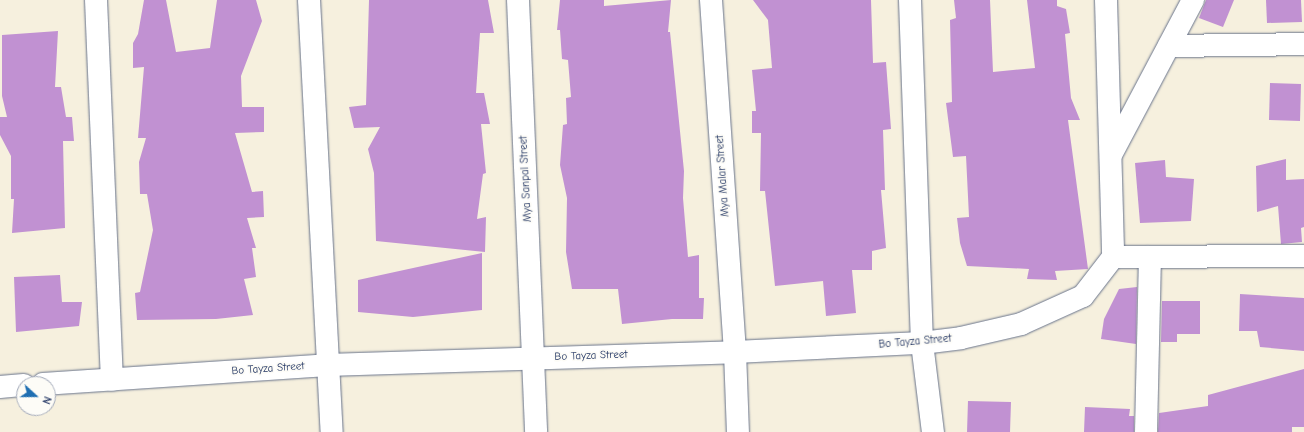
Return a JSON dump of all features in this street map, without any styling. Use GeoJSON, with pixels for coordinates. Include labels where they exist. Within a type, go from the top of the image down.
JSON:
{"type":"FeatureCollection","features":[{"type":"Feature","properties":{"kind":"street"},"geometry":{"type":"LineString","coordinates":[[96,0],[112,380]]}},
{"type":"Feature","properties":{"kind":"street"},"geometry":{"type":"LineString","coordinates":[[310,0],[327,365],[332,432]]}},
{"type":"Feature","properties":{"kind":"street","name":"Mya Sanpal Street"},"geometry":{"type":"LineString","coordinates":[[518,0],[536,432]]}},
{"type":"Feature","properties":{"kind":"street","name":"Mya Malar Street"},"geometry":{"type":"LineString","coordinates":[[711,0],[735,352],[738,432]]}},
{"type":"Feature","properties":{"kind":"street"},"geometry":{"type":"LineString","coordinates":[[910,0],[922,343],[933,432]]}},
{"type":"Feature","properties":{"kind":"street"},"geometry":{"type":"LineString","coordinates":[[1106,0],[1112,153],[1113,257],[1304,256]]}},
{"type":"Feature","properties":{"kind":"street"},"geometry":{"type":"LineString","coordinates":[[1112,153],[1193,0]]}},
{"type":"Feature","properties":{"kind":"street"},"geometry":{"type":"LineString","coordinates":[[1169,46],[1304,44]]}},
{"type":"Feature","properties":{"kind":"street","name":"Bo Tayza Street"},"geometry":{"type":"LineString","coordinates":[[56,383],[327,365],[534,357],[735,352],[922,343],[961,338],[1021,324],[1083,296],[1113,257]]}},
{"type":"Feature","properties":{"kind":"street"},"geometry":{"type":"LineString","coordinates":[[1146,432],[1150,257]]}},
{"type":"Feature","properties":{"kind":"street"},"geometry":{"type":"LineString","coordinates":[[0,387],[16,386]]}},
{"type":"Feature","properties":{"kind":"building"},"geometry":{"type":"Polygon","coordinates":[[[144,0],[166,0],[176,52],[210,48],[217,0],[256,0],[262,21],[241,76],[242,107],[264,107],[264,132],[235,133],[252,192],[263,191],[264,217],[247,218],[256,248],[252,248],[256,277],[244,279],[253,315],[216,319],[137,320],[135,293],[140,292],[153,230],[147,194],[140,194],[139,162],[146,138],[138,138],[144,67],[133,68],[133,43],[138,34],[144,0]]]}},
{"type":"Feature","properties":{"kind":"building"},"geometry":{"type":"Polygon","coordinates":[[[369,0],[488,0],[494,33],[480,33],[476,93],[484,93],[490,124],[481,124],[486,173],[483,174],[477,219],[486,217],[485,252],[376,241],[374,173],[368,149],[380,127],[354,128],[349,107],[366,105],[369,0]]]}},
{"type":"Feature","properties":{"kind":"building"},"geometry":{"type":"Polygon","coordinates":[[[560,0],[604,0],[604,6],[671,0],[668,32],[670,32],[684,171],[683,198],[688,257],[699,255],[699,298],[704,298],[703,319],[672,319],[622,324],[618,289],[572,289],[566,252],[567,198],[560,165],[563,125],[567,124],[566,98],[571,97],[568,60],[562,59],[560,30],[557,30],[560,0]]]}},
{"type":"Feature","properties":{"kind":"building"},"geometry":{"type":"Polygon","coordinates":[[[753,0],[871,0],[873,63],[886,62],[891,129],[883,130],[885,190],[881,190],[886,248],[872,251],[872,270],[852,270],[856,313],[826,316],[823,281],[775,286],[765,191],[760,191],[761,133],[752,133],[752,111],[756,111],[752,70],[772,68],[768,20],[753,0]]]}},
{"type":"Feature","properties":{"kind":"building"},"geometry":{"type":"Polygon","coordinates":[[[954,0],[990,0],[993,72],[1035,68],[1027,0],[1057,0],[1057,6],[1066,9],[1070,33],[1065,34],[1071,98],[1080,120],[1068,120],[1088,269],[1055,271],[1057,280],[1027,279],[1029,269],[967,266],[960,243],[957,218],[969,217],[966,156],[953,157],[946,103],[952,102],[950,20],[956,18],[954,0]]]}},
{"type":"Feature","properties":{"kind":"building"},"geometry":{"type":"Polygon","coordinates":[[[1206,0],[1234,0],[1223,27],[1199,18],[1206,0]]]}},
{"type":"Feature","properties":{"kind":"building"},"geometry":{"type":"Polygon","coordinates":[[[1266,0],[1301,0],[1302,22],[1267,23],[1266,0]]]}},
{"type":"Feature","properties":{"kind":"building"},"geometry":{"type":"Polygon","coordinates":[[[58,31],[55,87],[61,87],[66,117],[72,117],[74,141],[63,141],[65,228],[12,233],[14,199],[11,199],[11,156],[0,135],[0,117],[7,117],[2,96],[2,35],[58,31]]]}},
{"type":"Feature","properties":{"kind":"building"},"geometry":{"type":"Polygon","coordinates":[[[1270,83],[1301,84],[1300,121],[1269,120],[1270,83]]]}},
{"type":"Feature","properties":{"kind":"building"},"geometry":{"type":"Polygon","coordinates":[[[1286,159],[1286,180],[1304,179],[1304,227],[1301,228],[1302,242],[1281,244],[1278,206],[1257,212],[1256,166],[1286,159]]]}},
{"type":"Feature","properties":{"kind":"building"},"geometry":{"type":"Polygon","coordinates":[[[1165,160],[1166,177],[1194,179],[1191,221],[1140,223],[1135,163],[1165,160]]]}},
{"type":"Feature","properties":{"kind":"building"},"geometry":{"type":"Polygon","coordinates":[[[482,253],[482,310],[413,317],[358,312],[358,280],[482,253]]]}},
{"type":"Feature","properties":{"kind":"building"},"geometry":{"type":"Polygon","coordinates":[[[60,275],[62,302],[82,302],[79,326],[16,332],[14,277],[60,275]]]}},
{"type":"Feature","properties":{"kind":"building"},"geometry":{"type":"Polygon","coordinates":[[[1137,287],[1136,344],[1101,339],[1104,319],[1119,289],[1137,287]]]}},
{"type":"Feature","properties":{"kind":"building"},"geometry":{"type":"Polygon","coordinates":[[[1240,294],[1304,298],[1304,351],[1260,347],[1257,331],[1239,331],[1240,294]]]}},
{"type":"Feature","properties":{"kind":"building"},"geometry":{"type":"Polygon","coordinates":[[[1162,301],[1200,301],[1200,334],[1177,334],[1177,342],[1161,342],[1162,301]]]}},
{"type":"Feature","properties":{"kind":"building"},"geometry":{"type":"Polygon","coordinates":[[[1304,369],[1304,427],[1292,427],[1292,432],[1158,432],[1159,413],[1208,406],[1208,395],[1304,369]]]}},
{"type":"Feature","properties":{"kind":"building"},"geometry":{"type":"Polygon","coordinates":[[[968,401],[1011,402],[1010,432],[967,432],[968,401]]]}},
{"type":"Feature","properties":{"kind":"building"},"geometry":{"type":"Polygon","coordinates":[[[1085,407],[1130,409],[1129,416],[1134,416],[1134,432],[1084,432],[1085,407]]]}}]}
